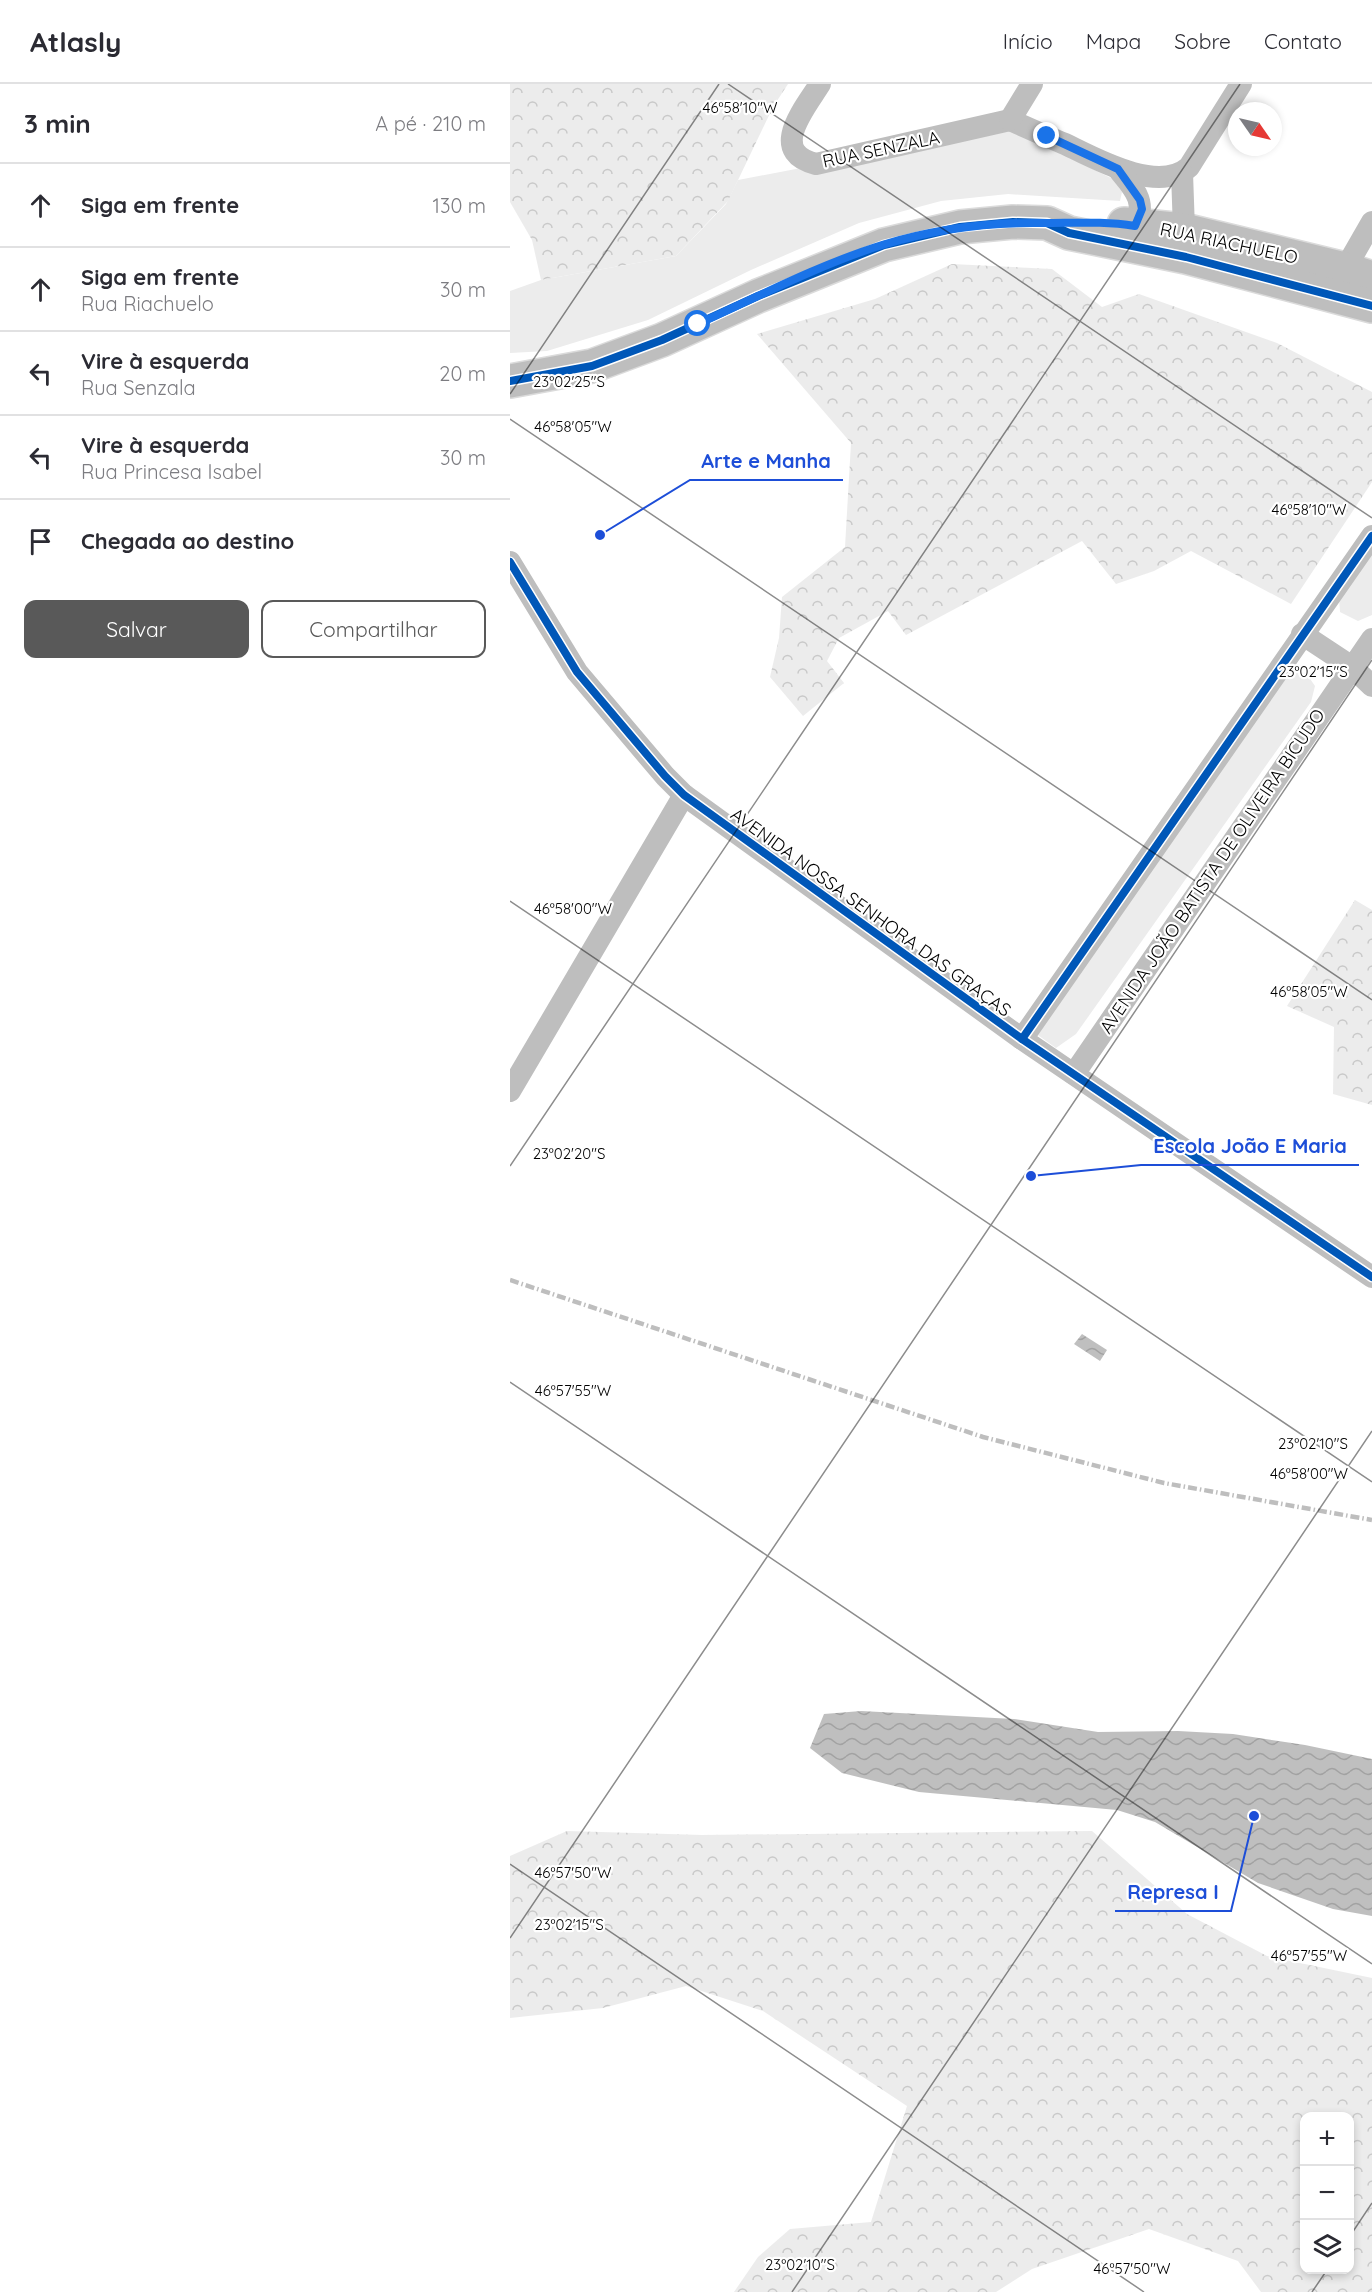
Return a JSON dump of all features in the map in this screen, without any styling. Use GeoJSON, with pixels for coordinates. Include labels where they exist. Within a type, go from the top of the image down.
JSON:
{"type":"FeatureCollection","features":[{"type":"Feature","properties":{"kind":"main road","name":"RUA RIACHUELO"},"geometry":{"type":"LineString","coordinates":[[510,381],[592,366],[642,348],[769,291],[884,245],[960,227],[1013,222],[1093,221],[1184,230],[1358,274]]}},
{"type":"Feature","properties":{"kind":"main road"},"geometry":{"type":"LineString","coordinates":[[1047,223],[1069,233],[1186,257],[1372,306]]}},
{"type":"Feature","properties":{"kind":"street","name":"RUA SENZALA"},"geometry":{"type":"LineString","coordinates":[[820,84],[796,123],[791,140],[799,157],[816,164],[1010,120]]}},
{"type":"Feature","properties":{"kind":"street"},"geometry":{"type":"LineString","coordinates":[[1032,84],[1010,120],[1118,169],[1167,177],[1182,173],[1197,156],[1241,84]]}},
{"type":"Feature","properties":{"kind":"street"},"geometry":{"type":"LineString","coordinates":[[1118,169],[1140,200],[1142,209],[1135,226]]}},
{"type":"Feature","properties":{"kind":"street"},"geometry":{"type":"LineString","coordinates":[[1182,173],[1184,230]]}},
{"type":"Feature","properties":{"kind":"street"},"geometry":{"type":"LineString","coordinates":[[1358,274],[1372,222]]}},
{"type":"Feature","properties":{"kind":"street"},"geometry":{"type":"LineString","coordinates":[[1022,1040],[1372,536]]}},
{"type":"Feature","properties":{"kind":"street","name":"AVENIDA NOSSA SENHORA DAS GRAÇAS"},"geometry":{"type":"LineString","coordinates":[[510,562],[577,672],[665,776],[684,795],[1022,1040],[1372,1277]]}},
{"type":"Feature","properties":{"kind":"street"},"geometry":{"type":"LineString","coordinates":[[1302,634],[1352,666],[1372,686]]}},
{"type":"Feature","properties":{"kind":"street","name":"AVENIDA JOÃO BATISTA DE OLIVEIRA BICUDO"},"geometry":{"type":"LineString","coordinates":[[1074,1074],[1372,639]]}},
{"type":"Feature","properties":{"kind":"street"},"geometry":{"type":"LineString","coordinates":[[510,1091],[684,795]]}},
{"type":"Feature","properties":{"kind":"green space"},"geometry":{"type":"Polygon","coordinates":[[[510,84],[788,84],[773,107],[728,201],[676,256],[541,280],[532,240],[510,202],[510,84]]]}},
{"type":"Feature","properties":{"kind":"green space"},"geometry":{"type":"Polygon","coordinates":[[[1009,128],[1113,179],[1122,192],[1120,201],[1008,194],[941,201],[859,223],[751,270],[648,320],[547,351],[510,353],[510,291],[541,280],[676,256],[726,204],[738,180],[1009,128]]]}},
{"type":"Feature","properties":{"kind":"green space"},"geometry":{"type":"Polygon","coordinates":[[[952,264],[1052,269],[1102,307],[1139,294],[1277,343],[1372,392],[1372,482],[1291,604],[1191,551],[1154,571],[1116,584],[1082,541],[906,635],[888,611],[839,638],[827,661],[844,683],[803,716],[770,677],[779,638],[782,597],[845,547],[851,443],[757,334],[875,299],[952,264]]]}},
{"type":"Feature","properties":{"kind":"green space"},"geometry":{"type":"Polygon","coordinates":[[[1372,550],[1372,615],[1358,621],[1340,612],[1339,596],[1372,550]]]}},
{"type":"Feature","properties":{"kind":"green space"},"geometry":{"type":"Polygon","coordinates":[[[1290,671],[1306,673],[1315,686],[1311,702],[1076,1034],[1056,1048],[1035,1033],[1290,671]]]}},
{"type":"Feature","properties":{"kind":"green space"},"geometry":{"type":"Polygon","coordinates":[[[1355,900],[1372,910],[1372,1105],[1333,1094],[1334,1027],[1287,1006],[1355,900]]]}},
{"type":"Feature","properties":{"kind":"green space"},"geometry":{"type":"Polygon","coordinates":[[[567,1831],[702,1835],[1092,1831],[1187,1914],[1267,1956],[1372,1978],[1372,2292],[1261,2292],[1238,2261],[1149,2229],[1032,2269],[996,2292],[734,2292],[758,2257],[790,2229],[871,2222],[907,2106],[763,2011],[686,1986],[603,2008],[510,2018],[510,1856],[567,1831]]]}},
{"type":"Feature","properties":{"kind":"water"},"geometry":{"type":"Polygon","coordinates":[[[1082,1334],[1107,1350],[1100,1361],[1074,1344],[1082,1334]]]}},
{"type":"Feature","properties":{"kind":"water"},"geometry":{"type":"Polygon","coordinates":[[[861,1711],[1014,1719],[1098,1732],[1178,1731],[1233,1734],[1305,1745],[1372,1759],[1372,1916],[1333,1909],[1258,1883],[1155,1822],[1117,1810],[919,1792],[842,1773],[810,1748],[824,1714],[861,1711]]]}},
{"type":"Feature","properties":{"kind":"railway"},"geometry":{"type":"LineString","coordinates":[[510,1280],[983,1437],[1164,1483],[1372,1520]]}},
{"type":"Feature","properties":{"kind":"cycle path"},"geometry":{"type":"LineString","coordinates":[[510,381],[592,366],[662,340],[758,296],[884,245],[960,227],[1013,222],[1047,223],[1069,233],[1186,257],[1372,306]]}},
{"type":"Feature","properties":{"kind":"cycle path"},"geometry":{"type":"LineString","coordinates":[[1022,1039],[1372,536]]}},
{"type":"Feature","properties":{"kind":"cycle path"},"geometry":{"type":"LineString","coordinates":[[510,562],[577,672],[665,776],[684,795],[1022,1039],[1372,1277]]}},
{"type":"Feature","properties":{"kind":"place","name":"Arte e Manha"},"geometry":{"type":"Point","coordinates":[600,535]}},
{"type":"Feature","properties":{"kind":"place","name":"Escola João E Maria"},"geometry":{"type":"Point","coordinates":[1031,1176]}},
{"type":"Feature","properties":{"kind":"place","name":"Represa I"},"geometry":{"type":"Point","coordinates":[1254,1816]}},
{"type":"Feature","properties":{"kind":"route"},"geometry":{"type":"LineString","coordinates":[[698,324],[856,254],[960,227],[1013,222],[1063,221],[1093,221],[1135,226],[1142,209],[1140,200],[1118,169],[1047,136]]}}]}
